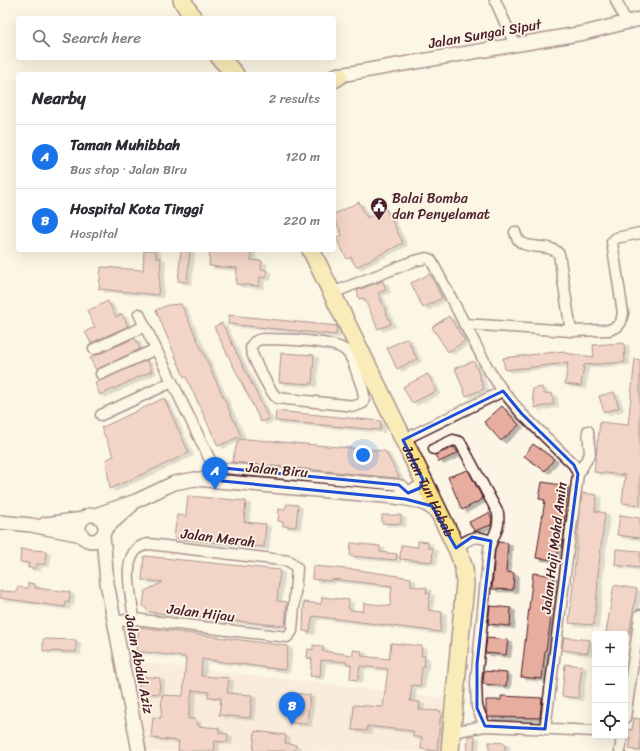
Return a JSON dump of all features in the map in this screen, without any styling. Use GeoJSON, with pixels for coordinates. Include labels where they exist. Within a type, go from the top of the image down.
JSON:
{"type":"FeatureCollection","features":[{"type":"Feature","properties":{"kind":"highway"},"geometry":{"type":"LineString","coordinates":[[220,60],[225,72]]}},
{"type":"Feature","properties":{"kind":"highway"},"geometry":{"type":"LineString","coordinates":[[221,60],[233,72]]}},
{"type":"Feature","properties":{"kind":"highway","name":"Jalan Tun Habab"},"geometry":{"type":"LineString","coordinates":[[311,252],[332,293],[366,379],[403,440],[456,548],[464,568],[465,584],[450,751]]}},
{"type":"Feature","properties":{"kind":"street"},"geometry":{"type":"LineString","coordinates":[[495,0],[515,45]]}},
{"type":"Feature","properties":{"kind":"street"},"geometry":{"type":"LineString","coordinates":[[616,0],[626,22]]}},
{"type":"Feature","properties":{"kind":"street","name":"Jalan Sungai Siput"},"geometry":{"type":"LineString","coordinates":[[336,75],[584,33],[640,19]]}},
{"type":"Feature","properties":{"kind":"street"},"geometry":{"type":"LineString","coordinates":[[515,232],[516,238],[522,244],[553,248],[559,254],[570,331]]}},
{"type":"Feature","properties":{"kind":"street"},"geometry":{"type":"LineString","coordinates":[[464,324],[570,331],[609,330],[618,326],[621,322],[623,313],[612,242],[616,238],[640,233]]}},
{"type":"Feature","properties":{"kind":"street","name":"Jalan Haji Mohd Amin"},"geometry":{"type":"LineString","coordinates":[[332,293],[414,261],[427,258],[433,263],[490,372],[503,391],[522,414],[574,465],[578,474],[545,728]]}},
{"type":"Feature","properties":{"kind":"street"},"geometry":{"type":"LineString","coordinates":[[139,314],[213,467],[222,481]]}},
{"type":"Feature","properties":{"kind":"street"},"geometry":{"type":"LineString","coordinates":[[94,349],[145,326]]}},
{"type":"Feature","properties":{"kind":"street"},"geometry":{"type":"LineString","coordinates":[[262,339],[322,343],[341,347],[350,356],[366,379],[364,399],[360,405],[281,399],[272,392],[254,357],[252,347],[257,340],[262,339]]}},
{"type":"Feature","properties":{"kind":"street"},"geometry":{"type":"LineString","coordinates":[[101,374],[156,349]]}},
{"type":"Feature","properties":{"kind":"street"},"geometry":{"type":"LineString","coordinates":[[101,415],[172,382]]}},
{"type":"Feature","properties":{"kind":"street"},"geometry":{"type":"LineString","coordinates":[[403,440],[503,391]]}},
{"type":"Feature","properties":{"kind":"street"},"geometry":{"type":"LineString","coordinates":[[578,474],[590,454],[588,431]]}},
{"type":"Feature","properties":{"kind":"street"},"geometry":{"type":"LineString","coordinates":[[434,449],[453,440],[460,442],[498,513],[499,523],[497,533],[491,541],[476,682],[477,706],[485,726]]}},
{"type":"Feature","properties":{"kind":"street"},"geometry":{"type":"LineString","coordinates":[[213,467],[399,485],[403,486],[408,493]]}},
{"type":"Feature","properties":{"kind":"street","name":"Jalan Biru"},"geometry":{"type":"LineString","coordinates":[[31,525],[89,517],[136,501],[158,489],[185,480],[222,481],[395,497],[424,502],[432,506],[442,519]]}},
{"type":"Feature","properties":{"kind":"street","name":"Jalan Biru"},"geometry":{"type":"LineString","coordinates":[[395,497],[420,488],[423,480]]}},
{"type":"Feature","properties":{"kind":"street","name":"Jalan Biru"},"geometry":{"type":"LineString","coordinates":[[104,532],[136,501]]}},
{"type":"Feature","properties":{"kind":"street"},"geometry":{"type":"LineString","coordinates":[[89,517],[101,519],[104,532],[107,583],[80,527],[89,517]]}},
{"type":"Feature","properties":{"kind":"street"},"geometry":{"type":"LineString","coordinates":[[0,522],[31,525],[97,539],[104,532]]}},
{"type":"Feature","properties":{"kind":"street"},"geometry":{"type":"LineString","coordinates":[[456,548],[472,537],[481,537],[491,541]]}},
{"type":"Feature","properties":{"kind":"street","name":"Jalan Merah"},"geometry":{"type":"LineString","coordinates":[[134,619],[128,568],[130,558],[135,550],[142,545],[149,544],[292,563],[297,568],[298,572],[296,599],[291,633],[284,637]]}},
{"type":"Feature","properties":{"kind":"street","name":"Jalan Abdul Aziz"},"geometry":{"type":"LineString","coordinates":[[107,583],[139,751]]}},
{"type":"Feature","properties":{"kind":"street"},"geometry":{"type":"LineString","coordinates":[[627,703],[640,615]]}},
{"type":"Feature","properties":{"kind":"street","name":"Jalan Hijau"},"geometry":{"type":"LineString","coordinates":[[114,622],[134,619],[284,637]]}},
{"type":"Feature","properties":{"kind":"street"},"geometry":{"type":"LineString","coordinates":[[452,732],[485,726],[592,731]]}},
{"type":"Feature","properties":{"kind":"street"},"geometry":{"type":"LineString","coordinates":[[620,751],[622,739]]}},
{"type":"Feature","properties":{"kind":"highlighted area"},"geometry":{"type":"Polygon","coordinates":[[[503,391],[522,414],[574,465],[578,474],[545,729],[485,726],[477,708],[477,664],[491,541],[472,537],[456,548],[432,506],[405,499],[222,481],[213,467],[399,485],[408,493],[420,488],[423,480],[403,440],[503,391]]]}},
{"type":"Feature","properties":{"kind":"shaded area"},"geometry":{"type":"Polygon","coordinates":[[[130,662],[444,698],[439,751],[147,751],[130,662]]]}},
{"type":"Feature","properties":{"kind":"building"},"geometry":{"type":"Polygon","coordinates":[[[359,202],[367,218],[386,209],[403,243],[356,267],[351,257],[347,259],[336,238],[342,235],[336,222],[336,213],[359,202]]]}},
{"type":"Feature","properties":{"kind":"building"},"geometry":{"type":"Polygon","coordinates":[[[144,252],[156,252],[156,258],[161,258],[158,295],[99,289],[101,267],[143,270],[144,252]]]}},
{"type":"Feature","properties":{"kind":"building"},"geometry":{"type":"Polygon","coordinates":[[[181,252],[190,252],[187,282],[178,281],[181,252]]]}},
{"type":"Feature","properties":{"kind":"building"},"geometry":{"type":"Polygon","coordinates":[[[210,252],[251,252],[251,260],[262,261],[261,269],[267,270],[266,278],[260,277],[259,286],[236,284],[237,268],[209,266],[210,252]]]}},
{"type":"Feature","properties":{"kind":"building"},"geometry":{"type":"Polygon","coordinates":[[[430,274],[442,298],[423,308],[411,283],[430,274]]]}},
{"type":"Feature","properties":{"kind":"building"},"geometry":{"type":"Polygon","coordinates":[[[383,281],[386,290],[378,293],[391,324],[378,329],[364,298],[359,299],[357,290],[383,281]]]}},
{"type":"Feature","properties":{"kind":"building"},"geometry":{"type":"Polygon","coordinates":[[[108,301],[116,317],[122,314],[128,326],[91,343],[85,332],[95,327],[87,311],[108,301]]]}},
{"type":"Feature","properties":{"kind":"building"},"geometry":{"type":"Polygon","coordinates":[[[181,304],[241,436],[218,446],[186,377],[184,377],[156,310],[168,305],[181,304]]]}},
{"type":"Feature","properties":{"kind":"building"},"geometry":{"type":"Polygon","coordinates":[[[229,315],[337,326],[336,335],[228,324],[229,315]]]}},
{"type":"Feature","properties":{"kind":"building"},"geometry":{"type":"Polygon","coordinates":[[[449,316],[465,341],[448,352],[432,327],[449,316]]]}},
{"type":"Feature","properties":{"kind":"building"},"geometry":{"type":"Polygon","coordinates":[[[222,323],[269,419],[261,422],[214,327],[222,323]]]}},
{"type":"Feature","properties":{"kind":"building"},"geometry":{"type":"Polygon","coordinates":[[[135,338],[140,349],[96,370],[90,358],[135,338]]]}},
{"type":"Feature","properties":{"kind":"building"},"geometry":{"type":"Polygon","coordinates":[[[407,338],[417,359],[397,369],[387,348],[407,338]]]}},
{"type":"Feature","properties":{"kind":"building"},"geometry":{"type":"Polygon","coordinates":[[[624,343],[625,362],[584,365],[581,386],[565,384],[568,363],[505,370],[503,358],[564,351],[564,353],[594,357],[593,345],[624,343]]]}},
{"type":"Feature","properties":{"kind":"building"},"geometry":{"type":"Polygon","coordinates":[[[281,353],[314,355],[312,384],[279,382],[281,353]]]}},
{"type":"Feature","properties":{"kind":"building"},"geometry":{"type":"Polygon","coordinates":[[[635,359],[640,360],[640,505],[622,503],[625,475],[594,472],[600,422],[628,425],[635,359]]]}},
{"type":"Feature","properties":{"kind":"building"},"geometry":{"type":"Polygon","coordinates":[[[147,360],[152,371],[100,395],[95,383],[147,360]]]}},
{"type":"Feature","properties":{"kind":"building"},"geometry":{"type":"Polygon","coordinates":[[[474,361],[484,389],[466,396],[455,368],[474,361]]]}},
{"type":"Feature","properties":{"kind":"building"},"geometry":{"type":"Polygon","coordinates":[[[428,374],[436,391],[412,403],[403,387],[428,374]]]}},
{"type":"Feature","properties":{"kind":"building"},"geometry":{"type":"Polygon","coordinates":[[[542,387],[544,394],[552,393],[554,404],[535,408],[532,389],[542,387]]]}},
{"type":"Feature","properties":{"kind":"building"},"geometry":{"type":"Polygon","coordinates":[[[614,392],[619,408],[604,412],[599,396],[614,392]]]}},
{"type":"Feature","properties":{"kind":"building"},"geometry":{"type":"Polygon","coordinates":[[[164,398],[189,453],[110,489],[106,460],[114,456],[101,428],[164,398]]]}},
{"type":"Feature","properties":{"kind":"building"},"geometry":{"type":"Polygon","coordinates":[[[502,406],[519,425],[501,441],[484,422],[502,406]]]}},
{"type":"Feature","properties":{"kind":"building"},"geometry":{"type":"Polygon","coordinates":[[[276,411],[381,421],[380,430],[275,421],[276,411]]]}},
{"type":"Feature","properties":{"kind":"building"},"geometry":{"type":"Polygon","coordinates":[[[246,439],[385,451],[399,477],[396,478],[232,462],[238,440],[246,439]]]}},
{"type":"Feature","properties":{"kind":"building"},"geometry":{"type":"Polygon","coordinates":[[[533,444],[554,459],[545,471],[524,456],[533,444]]]}},
{"type":"Feature","properties":{"kind":"building"},"geometry":{"type":"Polygon","coordinates":[[[454,447],[458,453],[439,462],[435,455],[454,447]]]}},
{"type":"Feature","properties":{"kind":"building"},"geometry":{"type":"Polygon","coordinates":[[[468,470],[483,499],[462,510],[448,477],[468,470]]]}},
{"type":"Feature","properties":{"kind":"building"},"geometry":{"type":"Polygon","coordinates":[[[542,482],[568,486],[563,534],[561,533],[557,560],[536,558],[545,500],[539,499],[542,482]]]}},
{"type":"Feature","properties":{"kind":"building"},"geometry":{"type":"Polygon","coordinates":[[[582,493],[597,495],[595,511],[605,513],[597,582],[594,625],[569,623],[582,493]]]}},
{"type":"Feature","properties":{"kind":"building"},"geometry":{"type":"Polygon","coordinates":[[[188,496],[246,501],[244,522],[266,524],[264,547],[174,538],[177,515],[186,516],[188,496]]]}},
{"type":"Feature","properties":{"kind":"building"},"geometry":{"type":"Polygon","coordinates":[[[287,504],[298,505],[296,527],[283,526],[283,522],[278,521],[279,509],[284,510],[287,504]]]}},
{"type":"Feature","properties":{"kind":"building"},"geometry":{"type":"Polygon","coordinates":[[[489,513],[492,519],[491,525],[474,531],[469,522],[489,513]]]}},
{"type":"Feature","properties":{"kind":"building"},"geometry":{"type":"Polygon","coordinates":[[[382,515],[401,515],[401,524],[382,523],[382,515]]]}},
{"type":"Feature","properties":{"kind":"building"},"geometry":{"type":"Polygon","coordinates":[[[620,515],[640,518],[640,538],[617,535],[620,515]]]}},
{"type":"Feature","properties":{"kind":"building"},"geometry":{"type":"Polygon","coordinates":[[[418,541],[428,542],[428,548],[433,548],[432,562],[400,559],[401,545],[418,547],[418,541]]]}},
{"type":"Feature","properties":{"kind":"building"},"geometry":{"type":"Polygon","coordinates":[[[498,542],[508,543],[506,572],[514,573],[513,590],[492,589],[495,550],[498,542]]]}},
{"type":"Feature","properties":{"kind":"building"},"geometry":{"type":"Polygon","coordinates":[[[351,543],[380,546],[380,552],[397,554],[396,560],[350,556],[351,543]]]}},
{"type":"Feature","properties":{"kind":"building"},"geometry":{"type":"Polygon","coordinates":[[[21,549],[46,551],[45,564],[37,564],[36,568],[28,568],[29,563],[20,562],[21,549]]]}},
{"type":"Feature","properties":{"kind":"building"},"geometry":{"type":"Polygon","coordinates":[[[616,549],[640,551],[640,568],[615,565],[616,549]]]}},
{"type":"Feature","properties":{"kind":"building"},"geometry":{"type":"Polygon","coordinates":[[[144,556],[280,570],[277,601],[287,602],[285,626],[149,612],[143,606],[145,591],[163,582],[142,580],[144,556]]]}},
{"type":"Feature","properties":{"kind":"building"},"geometry":{"type":"Polygon","coordinates":[[[313,566],[359,570],[411,578],[411,586],[427,588],[426,593],[430,593],[428,610],[442,612],[440,632],[313,616],[310,632],[303,631],[304,602],[321,604],[322,597],[349,600],[348,608],[350,610],[363,611],[364,603],[390,606],[392,586],[331,579],[331,581],[312,579],[313,566]]]}},
{"type":"Feature","properties":{"kind":"building"},"geometry":{"type":"Polygon","coordinates":[[[533,573],[554,576],[550,625],[545,650],[542,679],[521,677],[533,573]]]}},
{"type":"Feature","properties":{"kind":"building"},"geometry":{"type":"Polygon","coordinates":[[[28,583],[35,584],[35,588],[70,592],[69,603],[66,602],[65,607],[0,598],[0,591],[17,592],[17,587],[28,588],[28,583]]]}},
{"type":"Feature","properties":{"kind":"building"},"geometry":{"type":"Polygon","coordinates":[[[614,585],[637,589],[629,634],[628,631],[606,631],[614,585]]]}},
{"type":"Feature","properties":{"kind":"building"},"geometry":{"type":"Polygon","coordinates":[[[490,606],[511,608],[510,626],[488,624],[490,606]]]}},
{"type":"Feature","properties":{"kind":"building"},"geometry":{"type":"Polygon","coordinates":[[[139,627],[288,646],[285,670],[202,659],[201,676],[229,678],[227,693],[252,695],[250,718],[219,715],[221,698],[208,697],[209,692],[192,690],[188,719],[196,719],[196,724],[199,724],[198,726],[219,728],[219,733],[228,734],[227,742],[215,741],[214,751],[178,751],[179,741],[151,738],[153,717],[161,718],[162,695],[183,696],[186,657],[136,651],[139,627]]]}},
{"type":"Feature","properties":{"kind":"building"},"geometry":{"type":"Polygon","coordinates":[[[564,637],[590,640],[588,653],[562,650],[564,637]]]}},
{"type":"Feature","properties":{"kind":"building"},"geometry":{"type":"Polygon","coordinates":[[[487,638],[508,640],[506,655],[485,653],[487,638]]]}},
{"type":"Feature","properties":{"kind":"building"},"geometry":{"type":"Polygon","coordinates":[[[43,639],[76,640],[76,652],[43,651],[43,639]]]}},
{"type":"Feature","properties":{"kind":"building"},"geometry":{"type":"Polygon","coordinates":[[[391,643],[422,646],[421,656],[425,656],[420,686],[412,685],[410,701],[420,702],[419,710],[441,711],[437,751],[421,749],[422,737],[413,737],[413,731],[367,726],[367,731],[352,730],[354,705],[383,707],[388,669],[360,666],[358,680],[350,679],[351,665],[347,664],[347,662],[321,660],[320,677],[310,676],[312,659],[307,658],[308,649],[313,650],[313,645],[323,646],[322,651],[353,655],[353,650],[362,651],[361,656],[389,659],[391,643]]]}},
{"type":"Feature","properties":{"kind":"building"},"geometry":{"type":"Polygon","coordinates":[[[565,664],[582,666],[578,698],[562,696],[565,664]]]}},
{"type":"Feature","properties":{"kind":"building"},"geometry":{"type":"Polygon","coordinates":[[[484,671],[507,673],[506,686],[483,684],[484,671]]]}},
{"type":"Feature","properties":{"kind":"building"},"geometry":{"type":"Polygon","coordinates":[[[140,676],[160,678],[159,694],[138,692],[140,676]]]}},
{"type":"Feature","properties":{"kind":"building"},"geometry":{"type":"Polygon","coordinates":[[[294,693],[310,695],[307,724],[292,723],[294,693]]]}},
{"type":"Feature","properties":{"kind":"building"},"geometry":{"type":"Polygon","coordinates":[[[501,696],[542,698],[540,718],[488,717],[486,711],[486,700],[501,700],[501,696]]]}},
{"type":"Feature","properties":{"kind":"building"},"geometry":{"type":"Polygon","coordinates":[[[634,718],[640,719],[640,751],[629,749],[631,738],[628,738],[628,734],[629,729],[632,730],[634,718]]]}},
{"type":"Feature","properties":{"kind":"building"},"geometry":{"type":"Polygon","coordinates":[[[255,731],[286,735],[285,743],[296,745],[295,751],[253,751],[255,731]]]}},
{"type":"Feature","properties":{"kind":"building"},"geometry":{"type":"Polygon","coordinates":[[[468,736],[475,736],[474,751],[467,751],[468,736]]]}},
{"type":"Feature","properties":{"kind":"building"},"geometry":{"type":"Polygon","coordinates":[[[489,742],[505,743],[505,751],[489,751],[489,742]]]}},
{"type":"Feature","properties":{"kind":"place","name":"Balai Bomba dan Penyelamat"},"geometry":{"type":"Point","coordinates":[379,221]}},
{"type":"Feature","properties":{"kind":"place","name":"Taman Muhibbah"},"geometry":{"type":"Point","coordinates":[215,490]}},
{"type":"Feature","properties":{"kind":"place","name":"Hospital Kota Tinggi"},"geometry":{"type":"Point","coordinates":[292,725]}}]}
